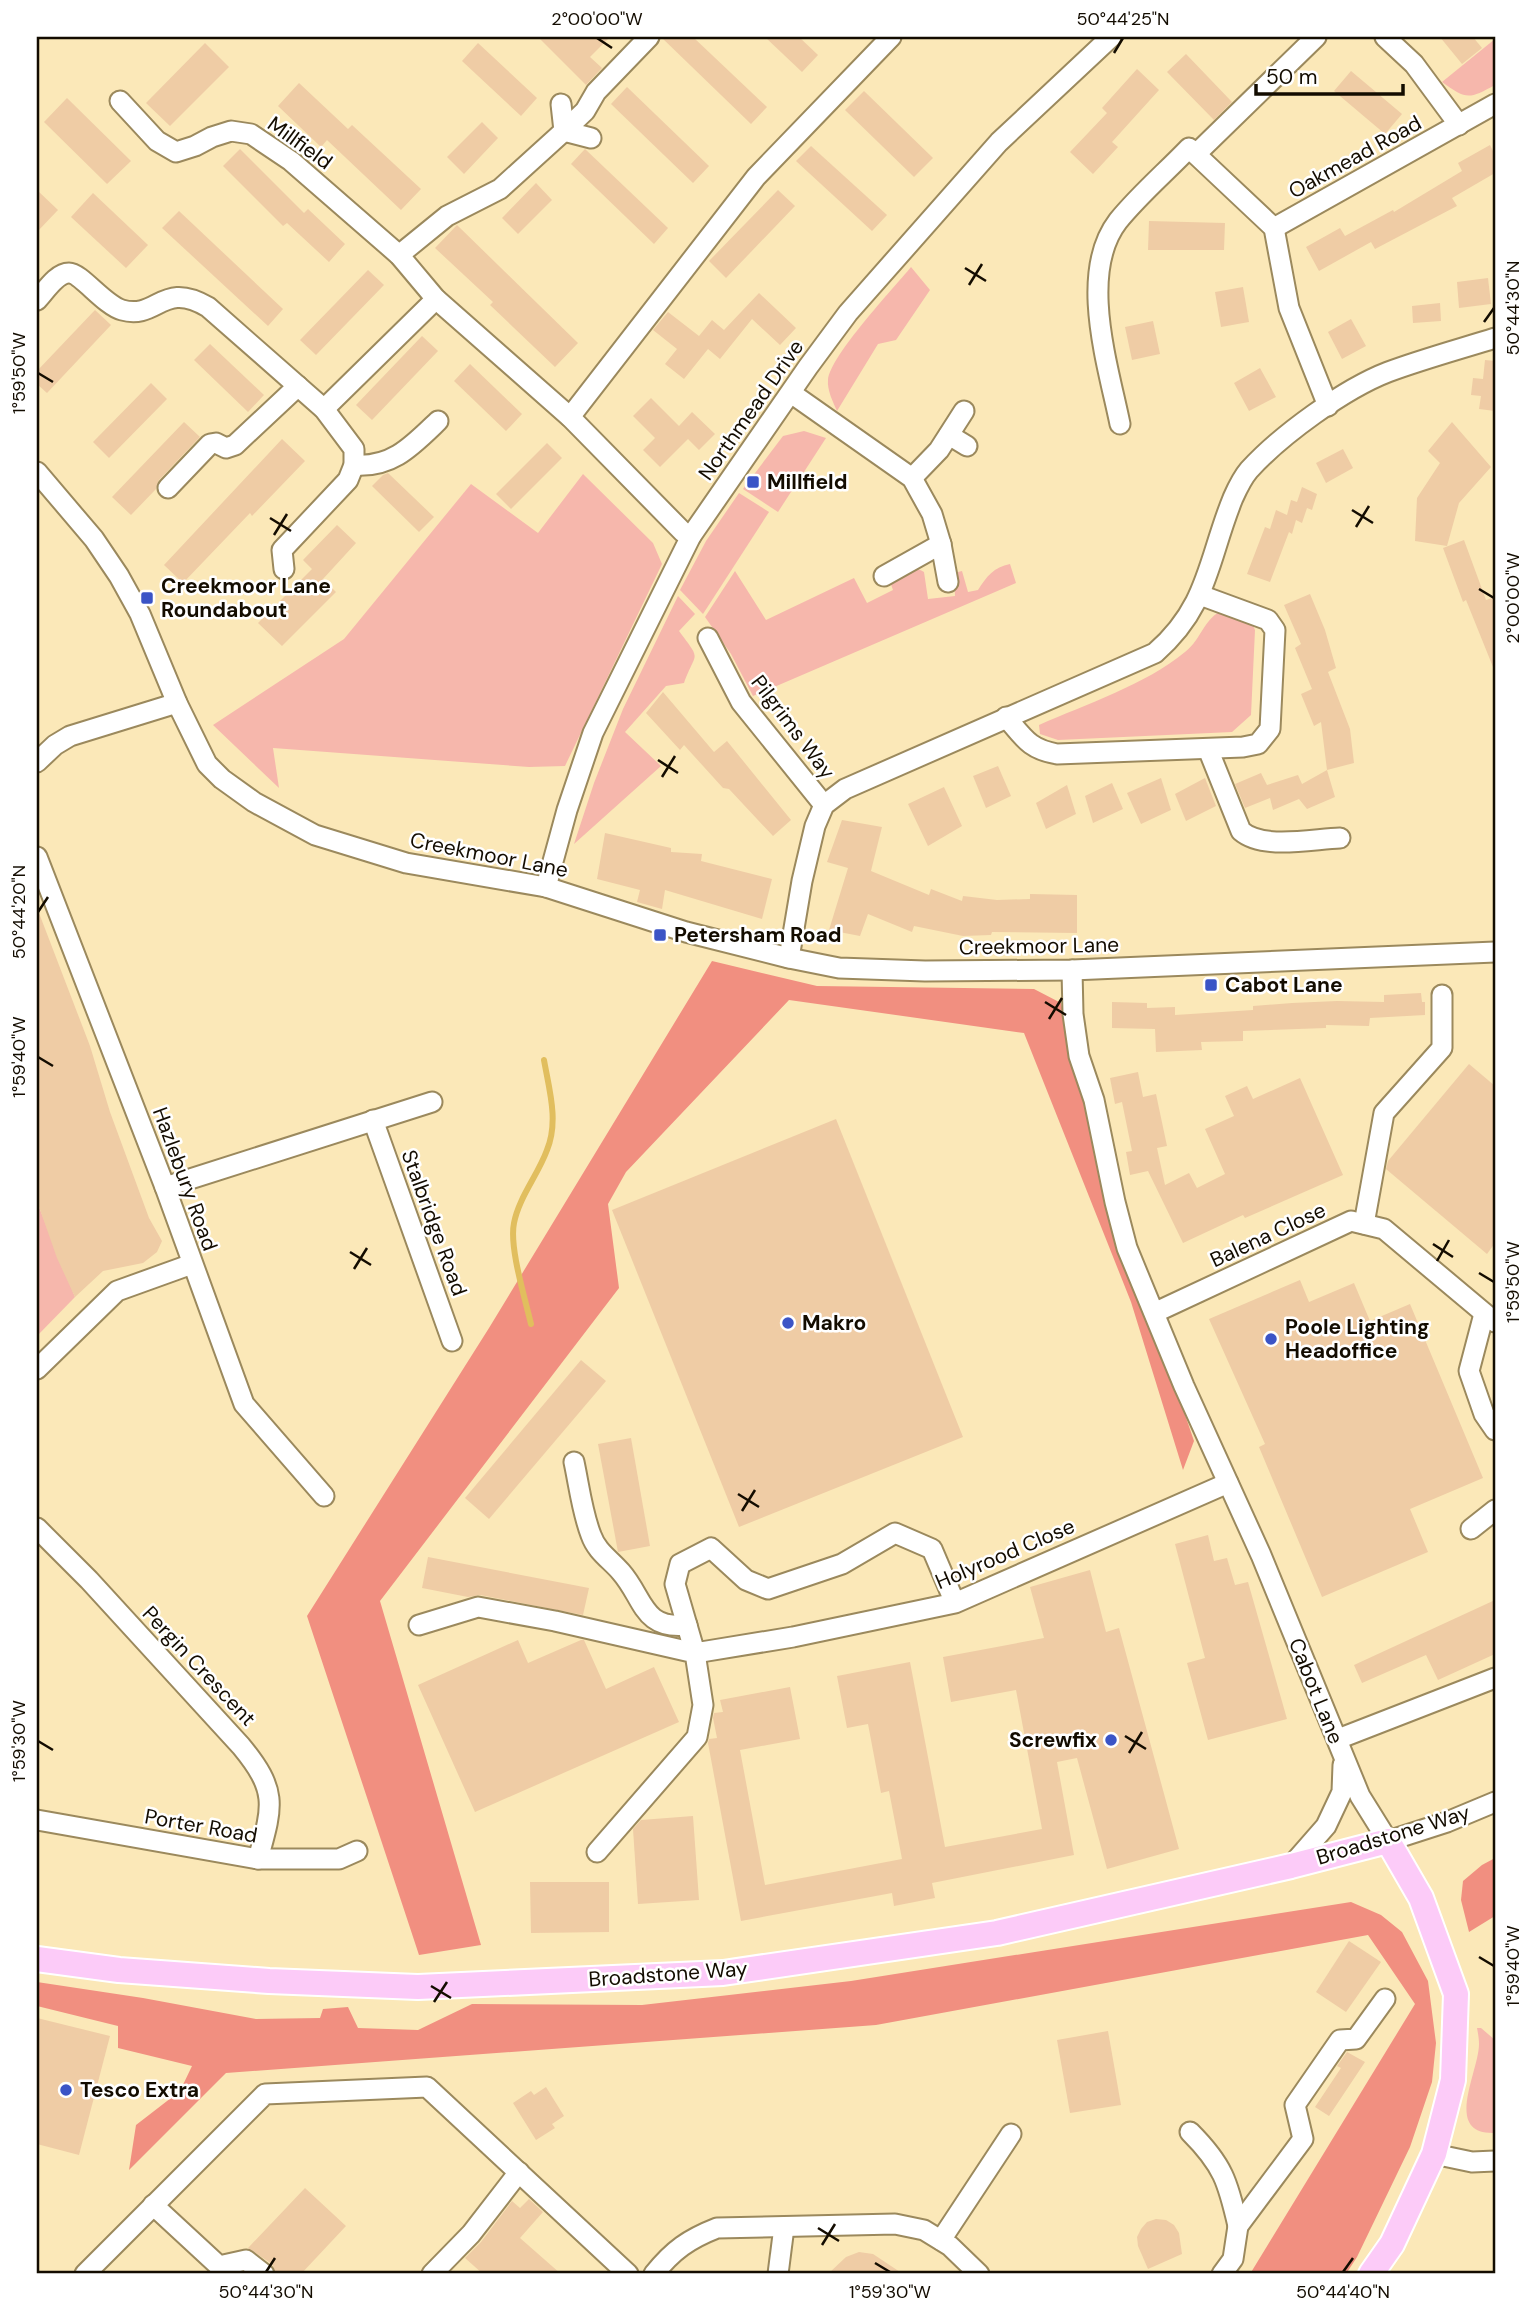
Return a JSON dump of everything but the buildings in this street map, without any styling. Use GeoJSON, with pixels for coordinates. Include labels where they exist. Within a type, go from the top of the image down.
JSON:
{"type":"FeatureCollection","features":[{"type":"Feature","properties":{"kind":"main road","name":"Broadstone Way"},"geometry":{"type":"LineString","coordinates":[[37,1959],[119,1970],[269,1981],[418,1987],[723,1973],[996,1933],[1291,1866],[1388,1841]]}},
{"type":"Feature","properties":{"kind":"main road","name":"Cabot Lane"},"geometry":{"type":"LineString","coordinates":[[1371,2274],[1392,2244],[1434,2154],[1453,2080],[1456,1994],[1420,1898],[1388,1841]]}},
{"type":"Feature","properties":{"kind":"street"},"geometry":{"type":"LineString","coordinates":[[399,255],[447,216],[500,189],[585,111],[596,92],[649,37]]}},
{"type":"Feature","properties":{"kind":"street"},"geometry":{"type":"LineString","coordinates":[[570,417],[756,177],[891,37]]}},
{"type":"Feature","properties":{"kind":"street","name":"Northmead Drive"},"geometry":{"type":"LineString","coordinates":[[546,887],[567,810],[593,733],[691,536],[848,313],[945,201],[1031,110],[1111,37]]}},
{"type":"Feature","properties":{"kind":"street"},"geometry":{"type":"LineString","coordinates":[[1121,424],[1104,346],[1098,291],[1099,265],[1106,242],[1118,222],[1188,146],[1316,37]]}},
{"type":"Feature","properties":{"kind":"street","name":"Oakmead Road"},"geometry":{"type":"LineString","coordinates":[[1385,37],[1415,64],[1459,125]]}},
{"type":"Feature","properties":{"kind":"street","name":"Millfield"},"geometry":{"type":"LineString","coordinates":[[120,101],[157,141],[176,152],[231,131],[251,134],[267,144],[318,184],[399,255],[436,299],[570,417],[682,532],[691,536]]}},
{"type":"Feature","properties":{"kind":"street"},"geometry":{"type":"LineString","coordinates":[[561,104],[564,131]]}},
{"type":"Feature","properties":{"kind":"street","name":"Oakmead Road"},"geometry":{"type":"LineString","coordinates":[[1273,228],[1495,104]]}},
{"type":"Feature","properties":{"kind":"street"},"geometry":{"type":"LineString","coordinates":[[564,131],[591,138]]}},
{"type":"Feature","properties":{"kind":"street"},"geometry":{"type":"LineString","coordinates":[[1188,146],[1273,228],[1289,308],[1328,406]]}},
{"type":"Feature","properties":{"kind":"street"},"geometry":{"type":"LineString","coordinates":[[37,300],[57,278],[67,273],[75,274],[107,303],[121,310],[137,312],[176,296],[192,298],[208,307],[324,409],[354,449],[354,465],[348,480],[277,554]]}},
{"type":"Feature","properties":{"kind":"street"},"geometry":{"type":"LineString","coordinates":[[324,409],[436,299]]}},
{"type":"Feature","properties":{"kind":"street"},"geometry":{"type":"LineString","coordinates":[[789,958],[802,881],[815,826],[824,804],[845,789],[1156,653],[1174,636],[1200,595],[1234,497],[1248,472],[1286,437],[1354,388],[1387,372],[1495,338]]}},
{"type":"Feature","properties":{"kind":"street"},"geometry":{"type":"LineString","coordinates":[[168,488],[210,444],[216,443],[226,448],[236,445],[298,386]]}},
{"type":"Feature","properties":{"kind":"street"},"geometry":{"type":"LineString","coordinates":[[791,393],[912,478],[932,514],[948,582]]}},
{"type":"Feature","properties":{"kind":"street"},"geometry":{"type":"LineString","coordinates":[[912,478],[939,450],[964,411]]}},
{"type":"Feature","properties":{"kind":"street"},"geometry":{"type":"LineString","coordinates":[[354,465],[372,466],[394,457],[412,446],[438,421]]}},
{"type":"Feature","properties":{"kind":"street"},"geometry":{"type":"LineString","coordinates":[[949,435],[967,446]]}},
{"type":"Feature","properties":{"kind":"street","name":"Creekmoor Lane"},"geometry":{"type":"LineString","coordinates":[[37,472],[93,539],[119,576],[140,614],[177,703],[208,764],[222,779],[254,802],[315,835],[406,863],[546,887],[686,932],[839,968],[925,971],[1072,970],[1495,952]]}},
{"type":"Feature","properties":{"kind":"street"},"geometry":{"type":"LineString","coordinates":[[884,576],[941,544]]}},
{"type":"Feature","properties":{"kind":"street"},"geometry":{"type":"LineString","coordinates":[[1006,717],[1039,751],[1057,754],[1208,749],[1258,744],[1270,729],[1275,630],[1268,620],[1200,595]]}},
{"type":"Feature","properties":{"kind":"street","name":"Pilgrims Way"},"geometry":{"type":"LineString","coordinates":[[708,638],[741,702],[824,804]]}},
{"type":"Feature","properties":{"kind":"street"},"geometry":{"type":"LineString","coordinates":[[37,762],[55,745],[70,736],[177,703]]}},
{"type":"Feature","properties":{"kind":"street"},"geometry":{"type":"LineString","coordinates":[[1208,749],[1241,831],[1248,838],[1264,842],[1340,838]]}},
{"type":"Feature","properties":{"kind":"street","name":"Hazlebury Road"},"geometry":{"type":"LineString","coordinates":[[37,857],[165,1187],[244,1404],[324,1496]]}},
{"type":"Feature","properties":{"kind":"street","name":"Cabot Lane"},"geometry":{"type":"LineString","coordinates":[[1072,970],[1073,1014],[1079,1056],[1094,1100],[1127,1248],[1360,1796],[1388,1841]]}},
{"type":"Feature","properties":{"kind":"street"},"geometry":{"type":"LineString","coordinates":[[1442,995],[1442,1048],[1384,1113],[1364,1224],[1384,1229],[1490,1318],[1469,1371],[1484,1414],[1495,1430]]}},
{"type":"Feature","properties":{"kind":"street"},"geometry":{"type":"LineString","coordinates":[[165,1187],[432,1102]]}},
{"type":"Feature","properties":{"kind":"street","name":"Stalbridge Road"},"geometry":{"type":"LineString","coordinates":[[373,1120],[452,1341]]}},
{"type":"Feature","properties":{"kind":"street","name":"Balena Close"},"geometry":{"type":"LineString","coordinates":[[1156,1312],[1351,1221],[1364,1224]]}},
{"type":"Feature","properties":{"kind":"street"},"geometry":{"type":"LineString","coordinates":[[37,1369],[117,1291],[192,1264]]}},
{"type":"Feature","properties":{"kind":"street"},"geometry":{"type":"LineString","coordinates":[[573,1462],[590,1534],[598,1550],[621,1572],[641,1606],[651,1617],[676,1626],[687,1625]]}},
{"type":"Feature","properties":{"kind":"street","name":"Holyrood Close"},"geometry":{"type":"LineString","coordinates":[[695,1653],[793,1637],[955,1603],[1228,1483]]}},
{"type":"Feature","properties":{"kind":"street"},"geometry":{"type":"LineString","coordinates":[[1471,1529],[1495,1510]]}},
{"type":"Feature","properties":{"kind":"street","name":"Pergin Crescent"},"geometry":{"type":"LineString","coordinates":[[37,1528],[98,1590],[261,1770],[270,1795],[267,1827],[258,1859]]}},
{"type":"Feature","properties":{"kind":"street"},"geometry":{"type":"LineString","coordinates":[[597,1852],[697,1737],[703,1705],[695,1653],[675,1584],[680,1564],[711,1548],[746,1580],[768,1589],[842,1564],[895,1533],[932,1549],[955,1603]]}},
{"type":"Feature","properties":{"kind":"street"},"geometry":{"type":"LineString","coordinates":[[419,1625],[478,1608],[555,1621],[695,1653]]}},
{"type":"Feature","properties":{"kind":"street"},"geometry":{"type":"LineString","coordinates":[[1340,1749],[1495,1678]]}},
{"type":"Feature","properties":{"kind":"street","name":"Broadstone Way"},"geometry":{"type":"LineString","coordinates":[[1291,1866],[1326,1826],[1342,1792],[1340,1749]]}},
{"type":"Feature","properties":{"kind":"street","name":"Broadstone Way"},"geometry":{"type":"LineString","coordinates":[[1388,1841],[1447,1822],[1495,1802]]}},
{"type":"Feature","properties":{"kind":"street","name":"Porter Road"},"geometry":{"type":"LineString","coordinates":[[37,1820],[258,1859],[340,1858],[356,1851]]}},
{"type":"Feature","properties":{"kind":"street"},"geometry":{"type":"LineString","coordinates":[[1238,2226],[1303,2138],[1295,2105],[1340,2040],[1356,2039],[1385,1999]]}},
{"type":"Feature","properties":{"kind":"street"},"geometry":{"type":"LineString","coordinates":[[85,2274],[265,2094],[427,2087],[628,2274]]}},
{"type":"Feature","properties":{"kind":"street"},"geometry":{"type":"LineString","coordinates":[[1190,2132],[1206,2148],[1225,2177],[1238,2226],[1233,2259],[1222,2274]]}},
{"type":"Feature","properties":{"kind":"street"},"geometry":{"type":"LineString","coordinates":[[941,2240],[1011,2134]]}},
{"type":"Feature","properties":{"kind":"street"},"geometry":{"type":"LineString","coordinates":[[1434,2154],[1472,2162],[1495,2161]]}},
{"type":"Feature","properties":{"kind":"street"},"geometry":{"type":"LineString","coordinates":[[432,2274],[471,2234],[519,2172]]}},
{"type":"Feature","properties":{"kind":"street"},"geometry":{"type":"LineString","coordinates":[[153,2205],[216,2269],[246,2260],[264,2274]]}},
{"type":"Feature","properties":{"kind":"street"},"geometry":{"type":"LineString","coordinates":[[654,2274],[690,2239],[717,2228],[895,2224],[924,2230],[941,2240],[978,2274]]}},
{"type":"Feature","properties":{"kind":"street"},"geometry":{"type":"LineString","coordinates":[[778,2274],[785,2227]]}},
{"type":"Feature","properties":{"kind":"shaded area"},"geometry":{"type":"Polygon","coordinates":[[[1495,39],[1495,85],[1467,96],[1442,82],[1495,39]]]}},
{"type":"Feature","properties":{"kind":"shaded area"},"geometry":{"type":"Polygon","coordinates":[[[911,267],[930,290],[896,340],[878,344],[837,411],[828,388],[831,369],[850,339],[911,267]]]}},
{"type":"Feature","properties":{"kind":"shaded area"},"geometry":{"type":"Polygon","coordinates":[[[804,431],[826,438],[778,512],[743,489],[783,436],[804,431]]]}},
{"type":"Feature","properties":{"kind":"shaded area"},"geometry":{"type":"Polygon","coordinates":[[[583,474],[653,543],[662,564],[565,766],[529,767],[273,748],[279,788],[213,725],[344,639],[471,484],[538,533],[583,474]]]}},
{"type":"Feature","properties":{"kind":"shaded area"},"geometry":{"type":"Polygon","coordinates":[[[739,493],[769,512],[703,614],[680,590],[706,541],[739,493]]]}},
{"type":"Feature","properties":{"kind":"shaded area"},"geometry":{"type":"Polygon","coordinates":[[[1010,564],[1016,583],[753,696],[731,654],[705,617],[735,571],[766,620],[854,578],[867,603],[893,590],[889,579],[906,570],[919,570],[924,572],[928,599],[955,596],[954,573],[962,571],[968,592],[978,590],[991,573],[1010,564]]]}},
{"type":"Feature","properties":{"kind":"shaded area"},"geometry":{"type":"Polygon","coordinates":[[[678,596],[695,614],[679,631],[694,652],[694,660],[684,683],[666,686],[625,732],[661,766],[574,844],[623,709],[678,596]]]}},
{"type":"Feature","properties":{"kind":"shaded area"},"geometry":{"type":"Polygon","coordinates":[[[1224,610],[1252,623],[1255,630],[1251,715],[1232,732],[1058,740],[1040,734],[1039,725],[1115,693],[1169,664],[1191,647],[1207,623],[1224,610]]]}},
{"type":"Feature","properties":{"kind":"shaded area"},"geometry":{"type":"Polygon","coordinates":[[[712,961],[817,986],[1034,989],[1061,1003],[1112,1229],[1151,1315],[1194,1441],[1183,1470],[1131,1302],[1024,1033],[789,1000],[626,1172],[608,1204],[619,1288],[380,1601],[481,1945],[419,1955],[307,1616],[489,1328],[712,961]]]}},
{"type":"Feature","properties":{"kind":"shaded area"},"geometry":{"type":"Polygon","coordinates":[[[37,1202],[75,1297],[37,1336],[37,1202]]]}},
{"type":"Feature","properties":{"kind":"shaded area"},"geometry":{"type":"Polygon","coordinates":[[[1495,1858],[1495,1916],[1469,1932],[1461,1900],[1463,1881],[1495,1858]]]}},
{"type":"Feature","properties":{"kind":"shaded area"},"geometry":{"type":"Polygon","coordinates":[[[1351,1902],[1381,1915],[1402,1932],[1428,1981],[1436,2043],[1432,2082],[1410,2147],[1357,2257],[1346,2274],[1250,2274],[1415,2004],[1368,1935],[876,2025],[226,2073],[129,2170],[136,2125],[180,2091],[192,2066],[118,2048],[118,2026],[37,2006],[37,1982],[256,2019],[320,2018],[323,2009],[348,2007],[358,2028],[418,2030],[472,2004],[642,2005],[851,1981],[1351,1902]]]}},
{"type":"Feature","properties":{"kind":"shaded area"},"geometry":{"type":"Polygon","coordinates":[[[1477,2028],[1481,2028],[1495,2040],[1495,2133],[1479,2131],[1470,2124],[1467,2113],[1467,2100],[1478,2056],[1477,2028]]]}},
{"type":"Feature","properties":{"kind":"waterway"},"geometry":{"type":"LineString","coordinates":[[531,1324],[518,1273],[513,1233],[516,1213],[551,1139],[553,1116],[544,1060]]}},
{"type":"Feature","properties":{"kind":"place","name":"Millfield"},"geometry":{"type":"Point","coordinates":[753,482]}},
{"type":"Feature","properties":{"kind":"place","name":"Creekmoor Lane Roundabout"},"geometry":{"type":"Point","coordinates":[147,598]}},
{"type":"Feature","properties":{"kind":"place","name":"Petersham Road"},"geometry":{"type":"Point","coordinates":[660,935]}},
{"type":"Feature","properties":{"kind":"place","name":"Cabot Lane"},"geometry":{"type":"Point","coordinates":[1211,985]}},
{"type":"Feature","properties":{"kind":"place","name":"Makro"},"geometry":{"type":"Point","coordinates":[788,1323]}},
{"type":"Feature","properties":{"kind":"place","name":"Poole Lighting Headoffice"},"geometry":{"type":"Point","coordinates":[1271,1339]}},
{"type":"Feature","properties":{"kind":"place","name":"Screwfix"},"geometry":{"type":"Point","coordinates":[1111,1740]}},
{"type":"Feature","properties":{"kind":"place","name":"Tesco Extra"},"geometry":{"type":"Point","coordinates":[66,2090]}}]}
